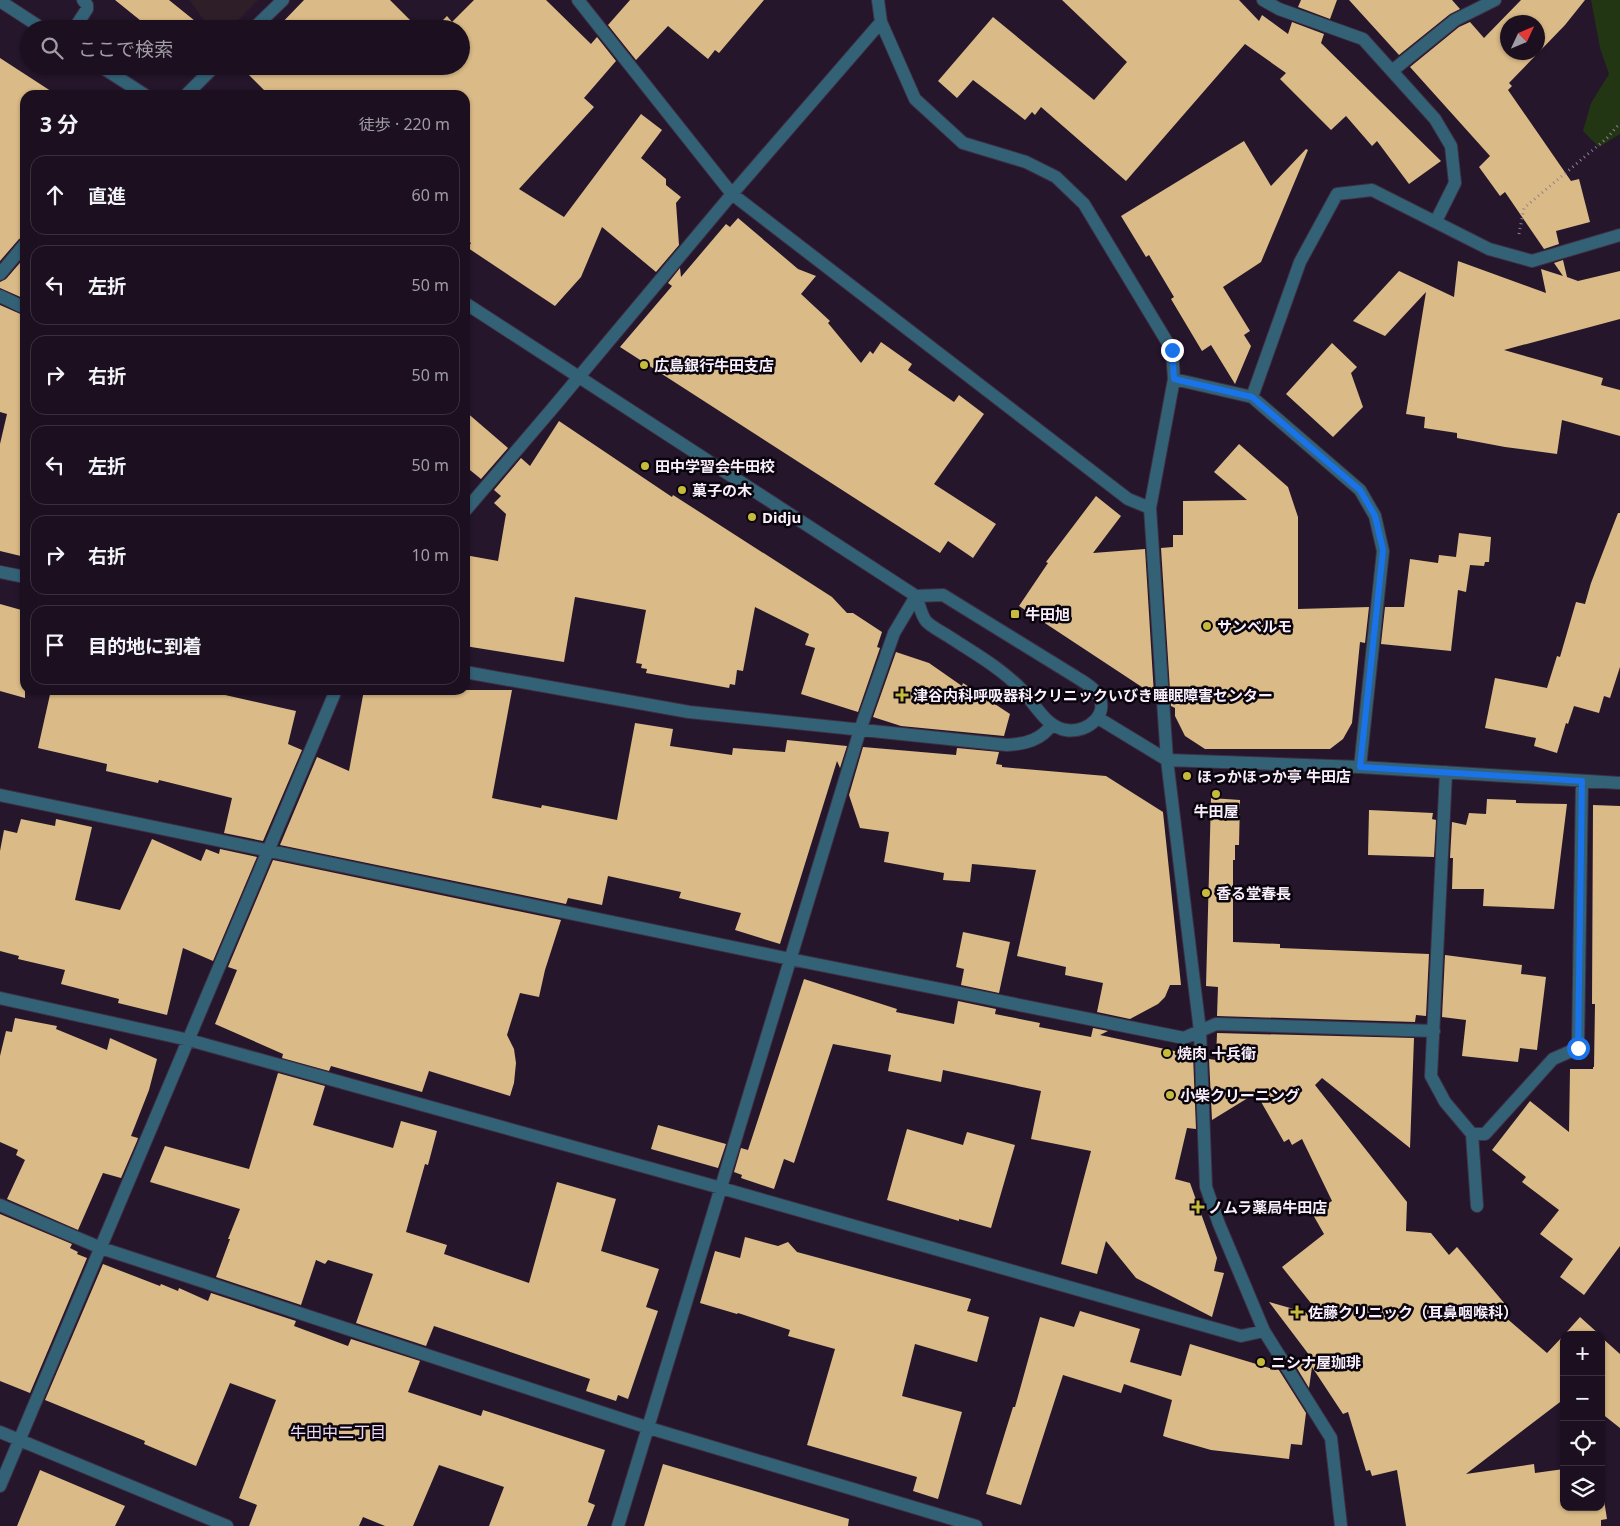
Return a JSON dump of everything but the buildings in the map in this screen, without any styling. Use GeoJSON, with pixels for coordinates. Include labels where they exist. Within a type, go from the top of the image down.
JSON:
{"type":"FeatureCollection","features":[{"type":"Feature","properties":{"kind":"street"},"geometry":{"type":"LineString","coordinates":[[80,20],[87,9],[87,5],[83,0]]}},
{"type":"Feature","properties":{"kind":"street"},"geometry":{"type":"LineString","coordinates":[[262,20],[283,0]]}},
{"type":"Feature","properties":{"kind":"street"},"geometry":{"type":"LineString","coordinates":[[578,0],[732,194],[1128,499],[1150,508]]}},
{"type":"Feature","properties":{"kind":"street"},"geometry":{"type":"LineString","coordinates":[[878,0],[882,22],[915,99],[963,143],[1026,162],[1056,177],[1084,204],[1172,350],[1174,379],[1150,508],[1167,760],[1200,1031],[1206,1187],[1219,1224],[1264,1330],[1331,1438],[1341,1526]]}},
{"type":"Feature","properties":{"kind":"street"},"geometry":{"type":"LineString","coordinates":[[1264,0],[1279,10],[1363,39],[1435,119],[1451,146],[1455,183],[1436,221]]}},
{"type":"Feature","properties":{"kind":"street"},"geometry":{"type":"LineString","coordinates":[[1392,71],[1455,20],[1495,0]]}},
{"type":"Feature","properties":{"kind":"street"},"geometry":{"type":"LineString","coordinates":[[0,1],[29,20]]}},
{"type":"Feature","properties":{"kind":"street"},"geometry":{"type":"LineString","coordinates":[[470,505],[732,194],[882,22]]}},
{"type":"Feature","properties":{"kind":"street"},"geometry":{"type":"LineString","coordinates":[[114,75],[136,90]]}},
{"type":"Feature","properties":{"kind":"street"},"geometry":{"type":"LineString","coordinates":[[191,90],[206,75]]}},
{"type":"Feature","properties":{"kind":"street"},"geometry":{"type":"LineString","coordinates":[[1252,397],[1300,262],[1337,194],[1372,190],[1490,249],[1532,261],[1620,236]]}},
{"type":"Feature","properties":{"kind":"street"},"geometry":{"type":"LineString","coordinates":[[0,274],[20,250]]}},
{"type":"Feature","properties":{"kind":"street"},"geometry":{"type":"LineString","coordinates":[[0,296],[20,306]]}},
{"type":"Feature","properties":{"kind":"street"},"geometry":{"type":"LineString","coordinates":[[470,306],[916,596],[943,596],[1076,677],[1095,691],[1101,705],[1098,718],[1090,726],[1078,730],[1066,730],[1052,724],[1044,718],[1022,689],[1004,673],[926,621],[916,596]]}},
{"type":"Feature","properties":{"kind":"street"},"geometry":{"type":"LineString","coordinates":[[1174,379],[1252,397],[1360,490],[1375,516],[1383,550],[1360,767]]}},
{"type":"Feature","properties":{"kind":"street"},"geometry":{"type":"LineString","coordinates":[[0,572],[20,576]]}},
{"type":"Feature","properties":{"kind":"street"},"geometry":{"type":"LineString","coordinates":[[618,1526],[860,730],[894,633],[916,596]]}},
{"type":"Feature","properties":{"kind":"street"},"geometry":{"type":"LineString","coordinates":[[470,673],[688,712],[1007,745],[1019,744],[1039,738],[1048,731],[1052,724]]}},
{"type":"Feature","properties":{"kind":"street"},"geometry":{"type":"LineString","coordinates":[[0,1486],[334,695]]}},
{"type":"Feature","properties":{"kind":"street"},"geometry":{"type":"LineString","coordinates":[[1098,718],[1167,760],[1360,767],[1620,783]]}},
{"type":"Feature","properties":{"kind":"street"},"geometry":{"type":"LineString","coordinates":[[1446,772],[1431,1076],[1445,1102],[1472,1134],[1477,1206]]}},
{"type":"Feature","properties":{"kind":"street"},"geometry":{"type":"LineString","coordinates":[[1472,1134],[1485,1134],[1553,1059],[1578,1048],[1582,781]]}},
{"type":"Feature","properties":{"kind":"street"},"geometry":{"type":"LineString","coordinates":[[0,795],[790,959],[1184,1038],[1216,1024],[1434,1031]]}},
{"type":"Feature","properties":{"kind":"street"},"geometry":{"type":"LineString","coordinates":[[0,998],[189,1040],[1241,1336],[1264,1330]]}},
{"type":"Feature","properties":{"kind":"street"},"geometry":{"type":"LineString","coordinates":[[0,1205],[101,1248],[649,1428],[976,1526]]}},
{"type":"Feature","properties":{"kind":"street"},"geometry":{"type":"LineString","coordinates":[[0,1432],[227,1526]]}},
{"type":"Feature","properties":{"kind":"path"},"geometry":{"type":"LineString","coordinates":[[1514,256],[1524,208],[1608,138],[1620,123]]}},
{"type":"Feature","properties":{"kind":"shaded area"},"geometry":{"type":"Polygon","coordinates":[[[189,0],[258,0],[238,20],[204,20],[189,0]]]}},
{"type":"Feature","properties":{"kind":"green space"},"geometry":{"type":"Polygon","coordinates":[[[1591,0],[1620,0],[1620,134],[1599,147],[1583,131],[1591,103],[1609,74],[1600,48],[1591,0]]]}},
{"type":"Feature","properties":{"kind":"place","name":"広島銀行牛田支店"},"geometry":{"type":"Point","coordinates":[644,365]}},
{"type":"Feature","properties":{"kind":"place","name":"田中学習会牛田校"},"geometry":{"type":"Point","coordinates":[645,466]}},
{"type":"Feature","properties":{"kind":"place","name":"菓子の木"},"geometry":{"type":"Point","coordinates":[682,490]}},
{"type":"Feature","properties":{"kind":"place","name":"Didju"},"geometry":{"type":"Point","coordinates":[752,517]}},
{"type":"Feature","properties":{"kind":"place","name":"牛田旭"},"geometry":{"type":"Point","coordinates":[1015,614]}},
{"type":"Feature","properties":{"kind":"place","name":"サンベルモ"},"geometry":{"type":"Point","coordinates":[1207,626]}},
{"type":"Feature","properties":{"kind":"place","name":"津谷内科呼吸器科クリニックいびき睡眠障害センター"},"geometry":{"type":"Point","coordinates":[902,695]}},
{"type":"Feature","properties":{"kind":"place","name":"ほっかほっか亭 牛田店"},"geometry":{"type":"Point","coordinates":[1187,776]}},
{"type":"Feature","properties":{"kind":"place","name":"牛田屋"},"geometry":{"type":"Point","coordinates":[1216,794]}},
{"type":"Feature","properties":{"kind":"place","name":"香る堂春長"},"geometry":{"type":"Point","coordinates":[1206,893]}},
{"type":"Feature","properties":{"kind":"place","name":"焼肉 十兵衛"},"geometry":{"type":"Point","coordinates":[1167,1053]}},
{"type":"Feature","properties":{"kind":"place","name":"小柴クリーニング"},"geometry":{"type":"Point","coordinates":[1170,1095]}},
{"type":"Feature","properties":{"kind":"place","name":"ノムラ薬局牛田店"},"geometry":{"type":"Point","coordinates":[1198,1207]}},
{"type":"Feature","properties":{"kind":"place","name":"佐藤クリニック（耳鼻咽喉科）"},"geometry":{"type":"Point","coordinates":[1297,1312]}},
{"type":"Feature","properties":{"kind":"place","name":"ニシナ屋珈琲"},"geometry":{"type":"Point","coordinates":[1261,1362]}},
{"type":"Feature","properties":{"kind":"district","name":"牛田中二丁目"},"geometry":{"type":"Point","coordinates":[338,1432]}},
{"type":"Feature","properties":{"kind":"route"},"geometry":{"type":"LineString","coordinates":[[1172,350],[1174,379],[1252,397],[1360,490],[1375,516],[1383,550],[1360,767],[1582,781],[1578,1048]]}}]}
